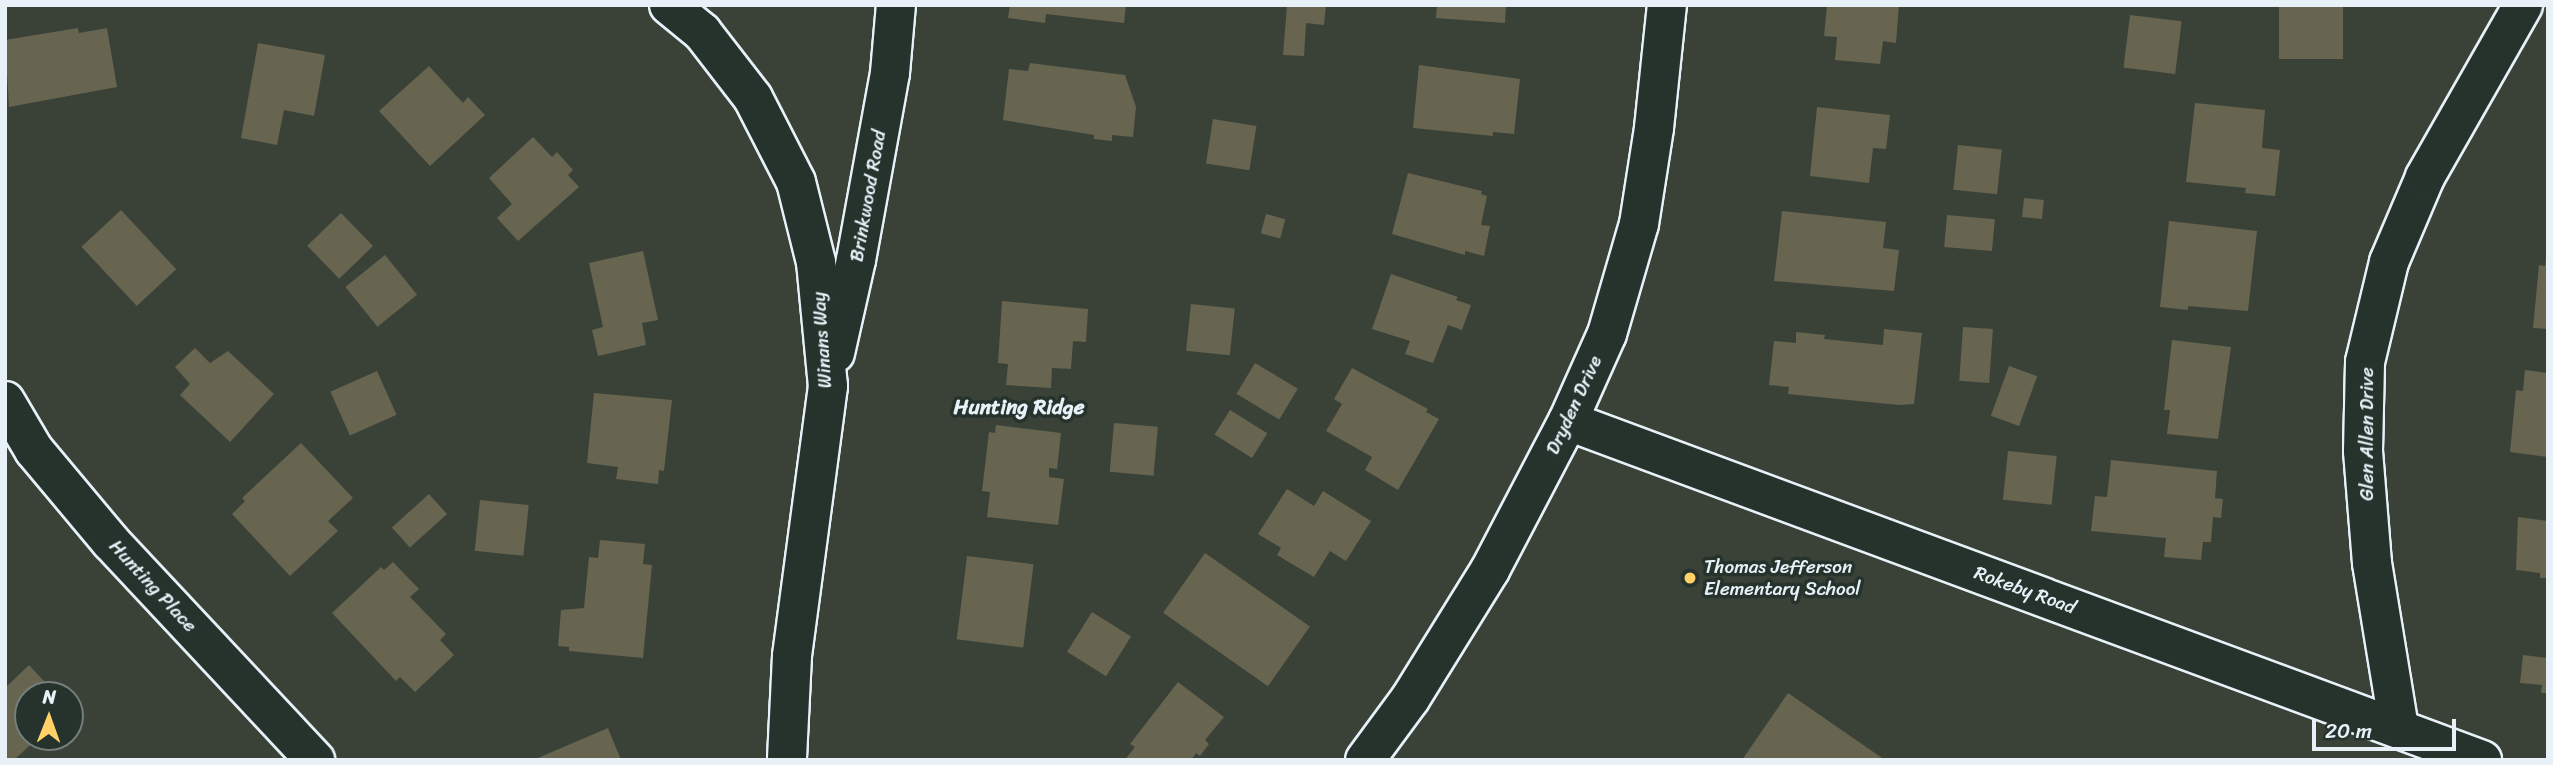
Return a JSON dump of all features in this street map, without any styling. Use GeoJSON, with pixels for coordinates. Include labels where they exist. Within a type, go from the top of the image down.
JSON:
{"type":"FeatureCollection","features":[{"type":"Feature","properties":{"kind":"street","name":"Winans Way"},"geometry":{"type":"LineString","coordinates":[[669,5],[702,32],[753,98],[796,182],[816,262],[828,386],[792,656],[787,760]]}},
{"type":"Feature","properties":{"kind":"street","name":"Brinkwood Road"},"geometry":{"type":"LineString","coordinates":[[828,386],[859,247],[890,73],[896,5]]}},
{"type":"Feature","properties":{"kind":"street","name":"Dryden Drive"},"geometry":{"type":"LineString","coordinates":[[1365,760],[1410,699],[1490,570],[1568,421],[1607,334],[1639,224],[1654,128],[1667,5]]}},
{"type":"Feature","properties":{"kind":"street","name":"Glen Allen Drive"},"geometry":{"type":"LineString","coordinates":[[2399,728],[2372,564],[2363,452],[2365,362],[2389,262],[2425,177],[2524,5]]}},
{"type":"Feature","properties":{"kind":"street","name":"Hunting Place"},"geometry":{"type":"LineString","coordinates":[[5,401],[34,450],[111,541],[315,760]]}},
{"type":"Feature","properties":{"kind":"street","name":"Rokeby Road"},"geometry":{"type":"LineString","coordinates":[[1568,421],[2482,760]]}},
{"type":"Feature","properties":{"kind":"building"},"geometry":{"type":"Polygon","coordinates":[[[1010,5],[1126,5],[1124,23],[1046,14],[1045,23],[1008,18],[1010,5]]]}},
{"type":"Feature","properties":{"kind":"building"},"geometry":{"type":"Polygon","coordinates":[[[1287,5],[1326,5],[1324,25],[1306,23],[1304,56],[1283,55],[1287,5]]]}},
{"type":"Feature","properties":{"kind":"building"},"geometry":{"type":"Polygon","coordinates":[[[1437,5],[1506,5],[1505,23],[1436,18],[1437,5]]]}},
{"type":"Feature","properties":{"kind":"building"},"geometry":{"type":"Polygon","coordinates":[[[1827,5],[1899,5],[1896,43],[1883,41],[1880,64],[1835,60],[1837,37],[1824,36],[1827,5]]]}},
{"type":"Feature","properties":{"kind":"building"},"geometry":{"type":"Polygon","coordinates":[[[2279,5],[2343,5],[2343,59],[2279,59],[2279,5]]]}},
{"type":"Feature","properties":{"kind":"building"},"geometry":{"type":"Polygon","coordinates":[[[2130,15],[2182,21],[2175,74],[2124,68],[2130,15]]]}},
{"type":"Feature","properties":{"kind":"building"},"geometry":{"type":"Polygon","coordinates":[[[78,28],[79,33],[107,28],[117,87],[9,107],[5,40],[78,28]]]}},
{"type":"Feature","properties":{"kind":"building"},"geometry":{"type":"Polygon","coordinates":[[[258,43],[325,55],[314,116],[284,110],[277,145],[241,138],[258,43]]]}},
{"type":"Feature","properties":{"kind":"building"},"geometry":{"type":"Polygon","coordinates":[[[1030,63],[1125,75],[1136,107],[1133,137],[1112,135],[1112,141],[1094,139],[1094,135],[1003,120],[1009,69],[1028,71],[1030,63]]]}},
{"type":"Feature","properties":{"kind":"building"},"geometry":{"type":"Polygon","coordinates":[[[1419,65],[1520,79],[1514,134],[1493,132],[1493,136],[1413,128],[1419,65]]]}},
{"type":"Feature","properties":{"kind":"building"},"geometry":{"type":"Polygon","coordinates":[[[429,66],[463,103],[468,97],[485,115],[430,166],[379,111],[429,66]]]}},
{"type":"Feature","properties":{"kind":"building"},"geometry":{"type":"Polygon","coordinates":[[[2195,103],[2265,110],[2262,148],[2280,150],[2275,196],[2245,193],[2246,188],[2186,182],[2195,103]]]}},
{"type":"Feature","properties":{"kind":"building"},"geometry":{"type":"Polygon","coordinates":[[[1817,107],[1890,115],[1886,149],[1873,148],[1869,183],[1810,176],[1817,107]]]}},
{"type":"Feature","properties":{"kind":"building"},"geometry":{"type":"Polygon","coordinates":[[[1213,119],[1256,126],[1249,170],[1206,163],[1213,119]]]}},
{"type":"Feature","properties":{"kind":"building"},"geometry":{"type":"Polygon","coordinates":[[[533,137],[552,157],[557,152],[573,170],[568,175],[579,187],[518,241],[497,218],[512,204],[489,178],[533,137]]]}},
{"type":"Feature","properties":{"kind":"building"},"geometry":{"type":"Polygon","coordinates":[[[1958,145],[2002,150],[1997,194],[1953,190],[1958,145]]]}},
{"type":"Feature","properties":{"kind":"building"},"geometry":{"type":"Polygon","coordinates":[[[1408,173],[1482,191],[1481,194],[1487,196],[1481,225],[1490,226],[1484,256],[1465,251],[1465,255],[1392,234],[1408,173]]]}},
{"type":"Feature","properties":{"kind":"building"},"geometry":{"type":"Polygon","coordinates":[[[2024,198],[2044,200],[2042,219],[2022,217],[2024,198]]]}},
{"type":"Feature","properties":{"kind":"building"},"geometry":{"type":"Polygon","coordinates":[[[121,210],[176,269],[137,306],[82,247],[121,210]]]}},
{"type":"Feature","properties":{"kind":"building"},"geometry":{"type":"Polygon","coordinates":[[[1782,211],[1886,222],[1883,248],[1899,250],[1894,291],[1774,281],[1782,211]]]}},
{"type":"Feature","properties":{"kind":"building"},"geometry":{"type":"Polygon","coordinates":[[[341,213],[373,246],[339,279],[307,246],[341,213]]]}},
{"type":"Feature","properties":{"kind":"building"},"geometry":{"type":"Polygon","coordinates":[[[1266,214],[1285,219],[1280,238],[1261,233],[1266,214]]]}},
{"type":"Feature","properties":{"kind":"building"},"geometry":{"type":"Polygon","coordinates":[[[1947,215],[1995,219],[1992,251],[1944,247],[1947,215]]]}},
{"type":"Feature","properties":{"kind":"building"},"geometry":{"type":"Polygon","coordinates":[[[2169,221],[2257,231],[2248,311],[2188,306],[2188,310],[2160,307],[2169,221]]]}},
{"type":"Feature","properties":{"kind":"building"},"geometry":{"type":"Polygon","coordinates":[[[643,251],[658,320],[642,323],[646,345],[598,356],[592,330],[603,327],[589,263],[643,251]]]}},
{"type":"Feature","properties":{"kind":"building"},"geometry":{"type":"Polygon","coordinates":[[[385,255],[417,295],[377,327],[345,287],[385,255]]]}},
{"type":"Feature","properties":{"kind":"building"},"geometry":{"type":"Polygon","coordinates":[[[2546,258],[2548,329],[2533,328],[2539,265],[2545,266],[2546,258]]]}},
{"type":"Feature","properties":{"kind":"building"},"geometry":{"type":"Polygon","coordinates":[[[1391,274],[1458,297],[1456,300],[1471,305],[1462,330],[1448,325],[1433,363],[1405,354],[1410,341],[1372,329],[1391,274]]]}},
{"type":"Feature","properties":{"kind":"building"},"geometry":{"type":"Polygon","coordinates":[[[1002,301],[1088,309],[1086,342],[1073,341],[1071,369],[1052,368],[1051,388],[1006,385],[1008,364],[998,363],[1002,301]]]}},
{"type":"Feature","properties":{"kind":"building"},"geometry":{"type":"Polygon","coordinates":[[[1191,304],[1235,309],[1230,355],[1186,351],[1191,304]]]}},
{"type":"Feature","properties":{"kind":"building"},"geometry":{"type":"Polygon","coordinates":[[[1963,327],[1993,329],[1989,383],[1959,381],[1963,327]]]}},
{"type":"Feature","properties":{"kind":"building"},"geometry":{"type":"Polygon","coordinates":[[[1884,329],[1922,333],[1914,404],[1899,405],[1788,394],[1789,387],[1769,385],[1774,341],[1796,343],[1796,332],[1825,335],[1824,339],[1883,345],[1884,329]]]}},
{"type":"Feature","properties":{"kind":"building"},"geometry":{"type":"Polygon","coordinates":[[[2172,340],[2231,347],[2218,439],[2167,434],[2170,410],[2164,410],[2172,340]]]}},
{"type":"Feature","properties":{"kind":"building"},"geometry":{"type":"Polygon","coordinates":[[[195,348],[210,363],[228,351],[274,394],[230,442],[180,395],[190,384],[175,367],[195,348]]]}},
{"type":"Feature","properties":{"kind":"building"},"geometry":{"type":"Polygon","coordinates":[[[1255,363],[1298,389],[1279,420],[1236,394],[1255,363]]]}},
{"type":"Feature","properties":{"kind":"building"},"geometry":{"type":"Polygon","coordinates":[[[2009,366],[2037,376],[2019,426],[1991,416],[2009,366]]]}},
{"type":"Feature","properties":{"kind":"building"},"geometry":{"type":"Polygon","coordinates":[[[1352,368],[1428,409],[1426,412],[1439,419],[1398,490],[1365,470],[1372,457],[1326,431],[1342,404],[1334,399],[1352,368]]]}},
{"type":"Feature","properties":{"kind":"building"},"geometry":{"type":"Polygon","coordinates":[[[2525,370],[2548,373],[2548,457],[2510,452],[2516,390],[2523,391],[2525,370]]]}},
{"type":"Feature","properties":{"kind":"building"},"geometry":{"type":"Polygon","coordinates":[[[377,371],[397,415],[350,436],[330,392],[377,371]]]}},
{"type":"Feature","properties":{"kind":"building"},"geometry":{"type":"Polygon","coordinates":[[[594,393],[672,400],[664,471],[659,470],[658,484],[616,479],[618,467],[587,463],[594,393]]]}},
{"type":"Feature","properties":{"kind":"building"},"geometry":{"type":"Polygon","coordinates":[[[1230,410],[1267,433],[1252,458],[1215,435],[1230,410]]]}},
{"type":"Feature","properties":{"kind":"building"},"geometry":{"type":"Polygon","coordinates":[[[1114,423],[1158,427],[1154,476],[1110,472],[1114,423]]]}},
{"type":"Feature","properties":{"kind":"building"},"geometry":{"type":"Polygon","coordinates":[[[996,425],[1061,433],[1057,469],[1049,468],[1049,477],[1064,479],[1058,525],[987,517],[990,492],[982,491],[989,432],[995,433],[996,425]]]}},
{"type":"Feature","properties":{"kind":"building"},"geometry":{"type":"Polygon","coordinates":[[[301,443],[353,498],[328,521],[338,531],[290,576],[232,514],[245,501],[242,498],[301,443]]]}},
{"type":"Feature","properties":{"kind":"building"},"geometry":{"type":"Polygon","coordinates":[[[2008,451],[2057,456],[2052,505],[2003,500],[2008,451]]]}},
{"type":"Feature","properties":{"kind":"building"},"geometry":{"type":"Polygon","coordinates":[[[2111,460],[2217,471],[2215,498],[2223,499],[2221,518],[2213,517],[2211,542],[2203,542],[2201,560],[2164,557],[2166,538],[2091,531],[2095,496],[2107,497],[2111,460]]]}},
{"type":"Feature","properties":{"kind":"building"},"geometry":{"type":"Polygon","coordinates":[[[1287,489],[1314,506],[1323,491],[1371,521],[1346,561],[1330,551],[1314,577],[1277,555],[1281,548],[1258,534],[1287,489]]]}},
{"type":"Feature","properties":{"kind":"building"},"geometry":{"type":"Polygon","coordinates":[[[429,494],[447,514],[410,548],[392,527],[429,494]]]}},
{"type":"Feature","properties":{"kind":"building"},"geometry":{"type":"Polygon","coordinates":[[[480,500],[529,505],[523,556],[475,551],[480,500]]]}},
{"type":"Feature","properties":{"kind":"building"},"geometry":{"type":"Polygon","coordinates":[[[2518,517],[2548,521],[2548,578],[2540,578],[2540,573],[2516,570],[2518,517]]]}},
{"type":"Feature","properties":{"kind":"building"},"geometry":{"type":"Polygon","coordinates":[[[600,540],[645,544],[643,564],[652,565],[643,658],[569,651],[569,647],[558,646],[561,610],[584,608],[589,557],[598,558],[600,540]]]}},
{"type":"Feature","properties":{"kind":"building"},"geometry":{"type":"Polygon","coordinates":[[[1205,553],[1310,626],[1268,686],[1163,613],[1205,553]]]}},
{"type":"Feature","properties":{"kind":"building"},"geometry":{"type":"Polygon","coordinates":[[[967,556],[1034,564],[1023,648],[957,639],[967,556]]]}},
{"type":"Feature","properties":{"kind":"building"},"geometry":{"type":"Polygon","coordinates":[[[393,562],[419,589],[410,597],[446,634],[440,640],[454,655],[415,692],[400,677],[396,681],[332,613],[381,567],[384,570],[393,562]]]}},
{"type":"Feature","properties":{"kind":"building"},"geometry":{"type":"Polygon","coordinates":[[[1092,612],[1131,636],[1106,676],[1067,652],[1092,612]]]}},
{"type":"Feature","properties":{"kind":"building"},"geometry":{"type":"Polygon","coordinates":[[[2523,655],[2548,658],[2548,693],[2541,693],[2542,685],[2520,683],[2523,655]]]}},
{"type":"Feature","properties":{"kind":"building"},"geometry":{"type":"Polygon","coordinates":[[[29,665],[44,681],[14,681],[14,751],[24,751],[14,760],[5,760],[5,688],[29,665]]]}},
{"type":"Feature","properties":{"kind":"building"},"geometry":{"type":"Polygon","coordinates":[[[1178,682],[1224,717],[1205,740],[1209,744],[1200,756],[1196,753],[1191,760],[1125,760],[1135,747],[1130,744],[1178,682]]]}},
{"type":"Feature","properties":{"kind":"building"},"geometry":{"type":"Polygon","coordinates":[[[1788,693],[1885,760],[1742,760],[1788,693]]]}},
{"type":"Feature","properties":{"kind":"building"},"geometry":{"type":"Polygon","coordinates":[[[608,728],[621,760],[533,760],[608,728]]]}},
{"type":"Feature","properties":{"kind":"place","name":"Thomas Jefferson Elementary School"},"geometry":{"type":"Point","coordinates":[1690,578]}},
{"type":"Feature","properties":{"kind":"district","name":"Hunting Ridge"},"geometry":{"type":"Point","coordinates":[1019,407]}}]}
